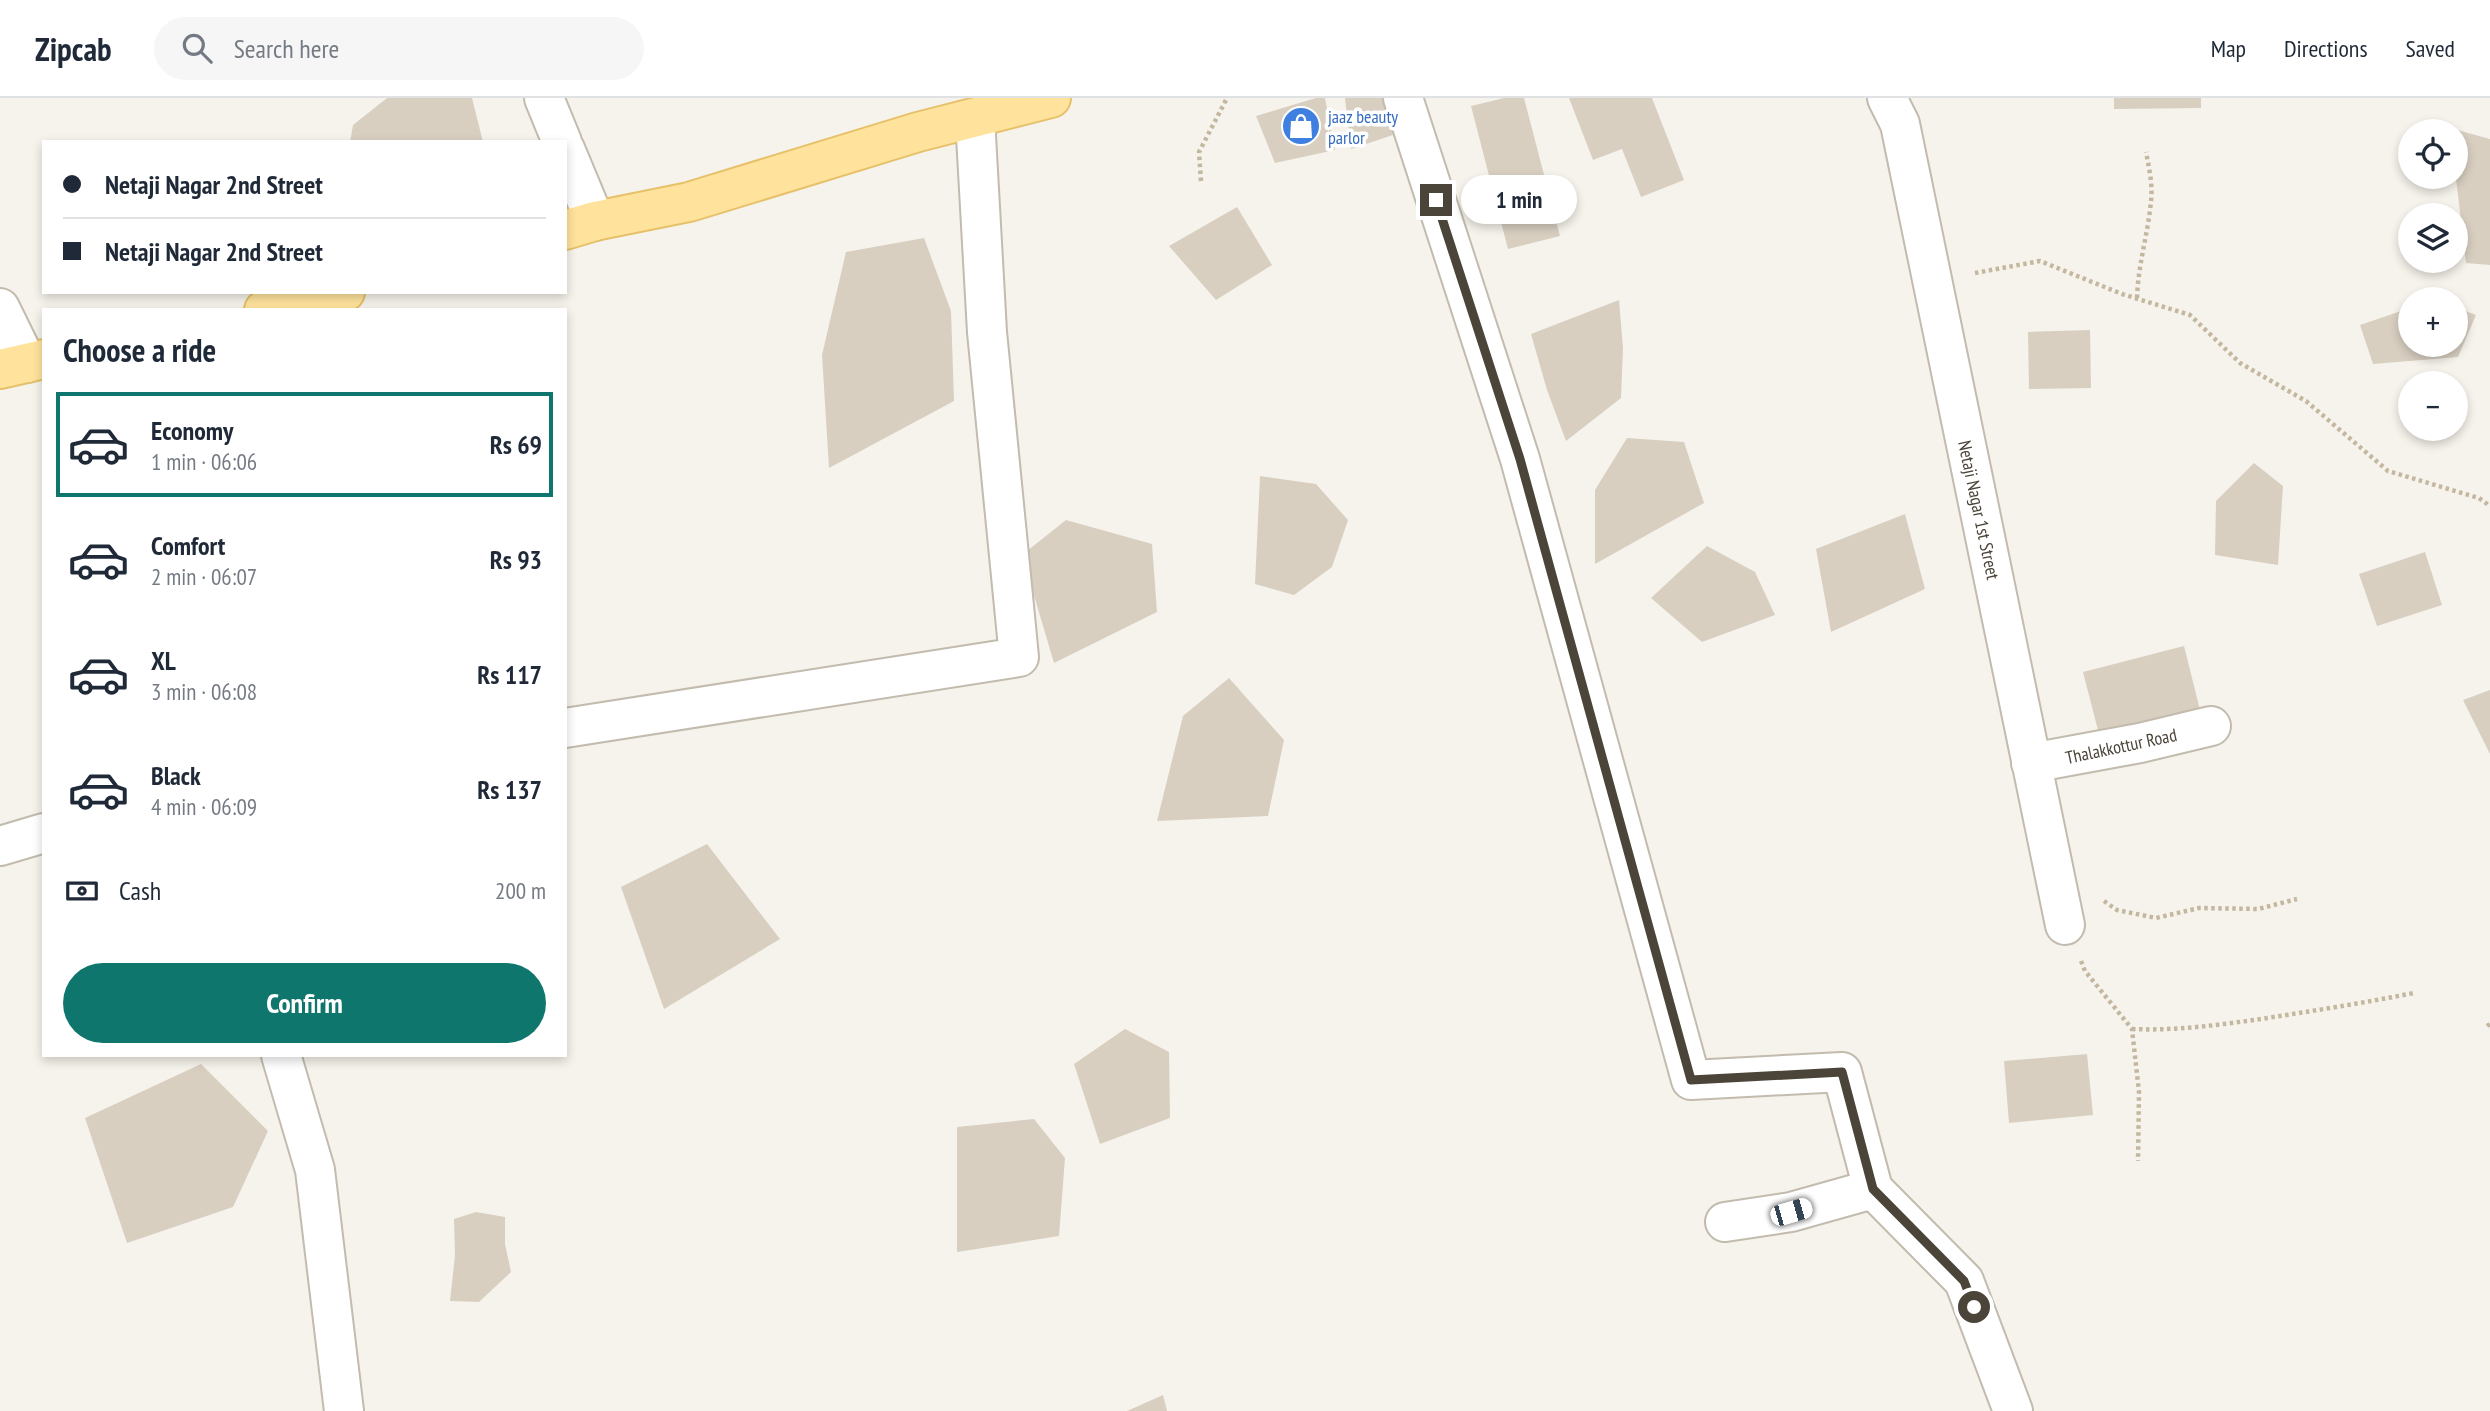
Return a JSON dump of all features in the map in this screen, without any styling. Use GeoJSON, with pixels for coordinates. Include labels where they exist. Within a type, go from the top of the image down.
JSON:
{"type":"FeatureCollection","features":[{"type":"Feature","properties":{"kind":"main road"},"geometry":{"type":"LineString","coordinates":[[580,225],[689,202],[919,132],[1051,98]]}},
{"type":"Feature","properties":{"kind":"main road"},"geometry":{"type":"LineString","coordinates":[[273,308],[336,294]]}},
{"type":"Feature","properties":{"kind":"street"},"geometry":{"type":"LineString","coordinates":[[544,98],[561,140]]}},
{"type":"Feature","properties":{"kind":"street"},"geometry":{"type":"LineString","coordinates":[[1403,98],[1520,459],[1691,1080],[1842,1072],[1873,1189],[1964,1281],[2013,1411]]}},
{"type":"Feature","properties":{"kind":"street","name":"Netaji Nagar 1st Street"},"geometry":{"type":"LineString","coordinates":[[1887,98],[1900,124],[2065,925]]}},
{"type":"Feature","properties":{"kind":"street"},"geometry":{"type":"LineString","coordinates":[[567,728],[1019,657],[987,332],[975,118]]}},
{"type":"Feature","properties":{"kind":"street"},"geometry":{"type":"LineString","coordinates":[[567,159],[580,225]]}},
{"type":"Feature","properties":{"kind":"street"},"geometry":{"type":"LineString","coordinates":[[0,308],[24,364]]}},
{"type":"Feature","properties":{"kind":"street","name":"Thalakkottur Road"},"geometry":{"type":"LineString","coordinates":[[2031,764],[2140,744],[2211,726]]}},
{"type":"Feature","properties":{"kind":"street"},"geometry":{"type":"LineString","coordinates":[[0,846],[42,834]]}},
{"type":"Feature","properties":{"kind":"street"},"geometry":{"type":"LineString","coordinates":[[282,1057],[315,1170],[344,1411]]}},
{"type":"Feature","properties":{"kind":"street"},"geometry":{"type":"LineString","coordinates":[[1725,1222],[1791,1212],[1873,1189]]}},
{"type":"Feature","properties":{"kind":"path"},"geometry":{"type":"LineString","coordinates":[[1201,181],[1199,152],[1227,98]]}},
{"type":"Feature","properties":{"kind":"path"},"geometry":{"type":"LineString","coordinates":[[2137,298],[2138,275],[2151,201],[2151,180],[2146,152]]}},
{"type":"Feature","properties":{"kind":"path"},"geometry":{"type":"LineString","coordinates":[[1933,281],[2040,261],[2190,315],[2240,363],[2306,401],[2388,471],[2479,498],[2490,506]]}},
{"type":"Feature","properties":{"kind":"path"},"geometry":{"type":"LineString","coordinates":[[2053,864],[2117,910],[2156,918],[2199,908],[2258,909],[2297,899]]}},
{"type":"Feature","properties":{"kind":"path"},"geometry":{"type":"LineString","coordinates":[[2065,925],[2085,971],[2132,1029],[2139,1092],[2138,1161]]}},
{"type":"Feature","properties":{"kind":"path"},"geometry":{"type":"LineString","coordinates":[[2132,1029],[2164,1031],[2246,1021],[2414,993]]}},
{"type":"Feature","properties":{"kind":"building"},"geometry":{"type":"Polygon","coordinates":[[[387,98],[472,98],[482,140],[350,140],[353,125],[387,98]]]}},
{"type":"Feature","properties":{"kind":"building"},"geometry":{"type":"Polygon","coordinates":[[[1316,98],[1325,98],[1335,150],[1275,163],[1256,116],[1316,98]]]}},
{"type":"Feature","properties":{"kind":"building"},"geometry":{"type":"Polygon","coordinates":[[[1345,98],[1384,98],[1393,135],[1351,149],[1345,98]]]}},
{"type":"Feature","properties":{"kind":"building"},"geometry":{"type":"Polygon","coordinates":[[[1504,98],[1524,98],[1560,236],[1508,249],[1471,106],[1504,98]]]}},
{"type":"Feature","properties":{"kind":"building"},"geometry":{"type":"Polygon","coordinates":[[[1569,98],[1652,98],[1684,180],[1641,197],[1622,149],[1593,160],[1569,98]]]}},
{"type":"Feature","properties":{"kind":"building"},"geometry":{"type":"Polygon","coordinates":[[[2114,98],[2201,98],[2201,108],[2114,109],[2114,98]]]}},
{"type":"Feature","properties":{"kind":"building"},"geometry":{"type":"Polygon","coordinates":[[[2468,133],[2490,139],[2490,265],[2468,263],[2468,203],[2459,203],[2457,189],[2468,189],[2468,133]]]}},
{"type":"Feature","properties":{"kind":"building"},"geometry":{"type":"Polygon","coordinates":[[[1237,207],[1272,265],[1216,300],[1169,246],[1237,207]]]}},
{"type":"Feature","properties":{"kind":"building"},"geometry":{"type":"Polygon","coordinates":[[[924,238],[951,311],[954,401],[829,468],[822,355],[846,252],[924,238]]]}},
{"type":"Feature","properties":{"kind":"building"},"geometry":{"type":"Polygon","coordinates":[[[1619,300],[1623,348],[1621,398],[1566,441],[1547,390],[1531,334],[1619,300]]]}},
{"type":"Feature","properties":{"kind":"building"},"geometry":{"type":"Polygon","coordinates":[[[2398,312],[2398,357],[2458,357],[2373,364],[2360,325],[2398,312]]]}},
{"type":"Feature","properties":{"kind":"building"},"geometry":{"type":"Polygon","coordinates":[[[2468,312],[2476,315],[2468,334],[2468,312]]]}},
{"type":"Feature","properties":{"kind":"building"},"geometry":{"type":"Polygon","coordinates":[[[2090,330],[2091,388],[2029,389],[2028,332],[2090,330]]]}},
{"type":"Feature","properties":{"kind":"building"},"geometry":{"type":"Polygon","coordinates":[[[1627,438],[1684,442],[1704,503],[1595,564],[1595,490],[1627,438]]]}},
{"type":"Feature","properties":{"kind":"building"},"geometry":{"type":"Polygon","coordinates":[[[2254,463],[2283,486],[2278,565],[2215,555],[2216,501],[2254,463]]]}},
{"type":"Feature","properties":{"kind":"building"},"geometry":{"type":"Polygon","coordinates":[[[1260,476],[1316,484],[1348,520],[1332,567],[1294,595],[1255,584],[1260,476]]]}},
{"type":"Feature","properties":{"kind":"building"},"geometry":{"type":"Polygon","coordinates":[[[1905,514],[1925,589],[1831,632],[1816,549],[1905,514]]]}},
{"type":"Feature","properties":{"kind":"building"},"geometry":{"type":"Polygon","coordinates":[[[1066,520],[1152,544],[1157,612],[1054,663],[1022,555],[1066,520]]]}},
{"type":"Feature","properties":{"kind":"building"},"geometry":{"type":"Polygon","coordinates":[[[1707,546],[1755,572],[1775,615],[1702,642],[1651,598],[1707,546]]]}},
{"type":"Feature","properties":{"kind":"building"},"geometry":{"type":"Polygon","coordinates":[[[2425,552],[2442,605],[2377,626],[2359,574],[2425,552]]]}},
{"type":"Feature","properties":{"kind":"building"},"geometry":{"type":"Polygon","coordinates":[[[2184,646],[2202,718],[2101,742],[2083,672],[2184,646]]]}},
{"type":"Feature","properties":{"kind":"building"},"geometry":{"type":"Polygon","coordinates":[[[1229,678],[1284,740],[1268,816],[1157,821],[1183,716],[1229,678]]]}},
{"type":"Feature","properties":{"kind":"building"},"geometry":{"type":"Polygon","coordinates":[[[2490,690],[2490,754],[2463,700],[2490,690]]]}},
{"type":"Feature","properties":{"kind":"building"},"geometry":{"type":"Polygon","coordinates":[[[707,844],[780,939],[664,1009],[621,887],[707,844]]]}},
{"type":"Feature","properties":{"kind":"building"},"geometry":{"type":"Polygon","coordinates":[[[1125,1029],[1169,1052],[1170,1118],[1100,1144],[1074,1064],[1125,1029]]]}},
{"type":"Feature","properties":{"kind":"building"},"geometry":{"type":"Polygon","coordinates":[[[2087,1054],[2093,1115],[2009,1123],[2004,1061],[2087,1054]]]}},
{"type":"Feature","properties":{"kind":"building"},"geometry":{"type":"Polygon","coordinates":[[[201,1064],[268,1131],[233,1207],[127,1243],[85,1118],[201,1064]]]}},
{"type":"Feature","properties":{"kind":"building"},"geometry":{"type":"Polygon","coordinates":[[[1034,1119],[1065,1158],[1059,1236],[957,1252],[957,1127],[1034,1119]]]}},
{"type":"Feature","properties":{"kind":"building"},"geometry":{"type":"Polygon","coordinates":[[[476,1212],[505,1217],[505,1244],[511,1272],[479,1302],[450,1301],[455,1255],[454,1219],[476,1212]]]}},
{"type":"Feature","properties":{"kind":"building"},"geometry":{"type":"Polygon","coordinates":[[[1163,1395],[1167,1411],[1127,1411],[1163,1395]]]}},
{"type":"Feature","properties":{"kind":"place","name":"jaaz beauty parlor"},"geometry":{"type":"Point","coordinates":[1301,126]}},
{"type":"Feature","properties":{"kind":"route"},"geometry":{"type":"LineString","coordinates":[[1436,200],[1520,459],[1691,1080],[1842,1072],[1873,1189],[1964,1281],[1974,1307]]}}]}
